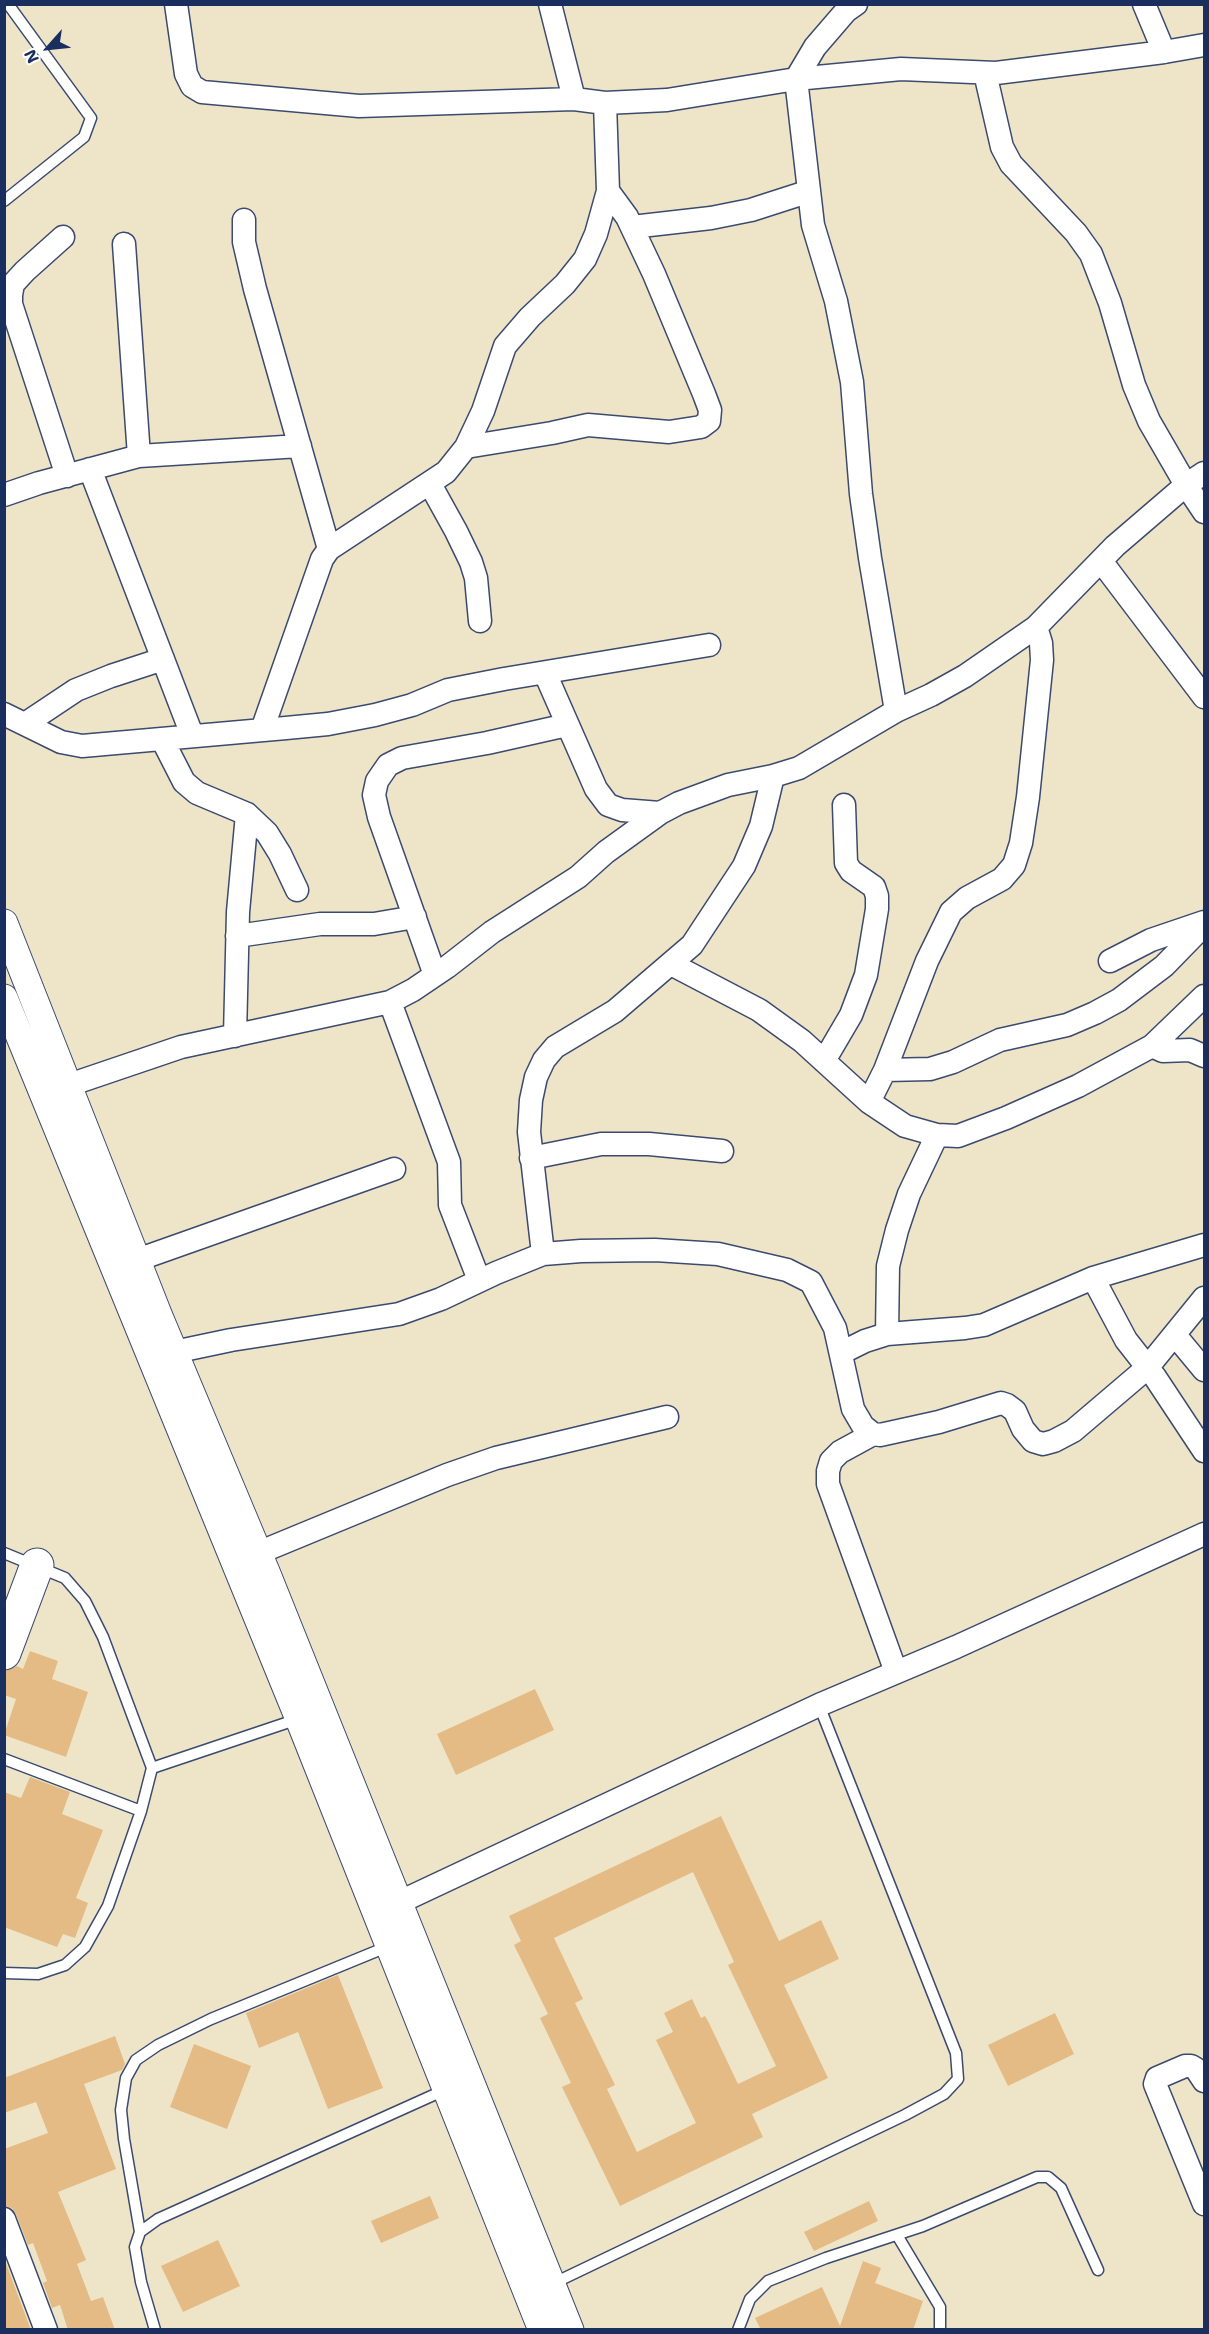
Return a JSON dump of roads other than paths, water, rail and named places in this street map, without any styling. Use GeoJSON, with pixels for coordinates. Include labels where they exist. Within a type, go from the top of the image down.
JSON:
{"type":"FeatureCollection","features":[{"type":"Feature","properties":{"kind":"main road"},"geometry":{"type":"LineString","coordinates":[[4,1653],[37,1565]]}},
{"type":"Feature","properties":{"kind":"street"},"geometry":{"type":"LineString","coordinates":[[176,4],[186,74],[192,86],[202,92],[359,106],[574,99],[605,103],[667,100],[796,79],[901,69],[996,73],[1204,45]]}},
{"type":"Feature","properties":{"kind":"street"},"geometry":{"type":"LineString","coordinates":[[550,4],[574,99]]}},
{"type":"Feature","properties":{"kind":"street"},"geometry":{"type":"LineString","coordinates":[[856,4],[846,11],[816,47],[796,79],[807,192],[813,225],[836,301],[852,382],[861,494],[868,547],[896,711]]}},
{"type":"Feature","properties":{"kind":"street"},"geometry":{"type":"LineString","coordinates":[[1144,4],[1164,52]]}},
{"type":"Feature","properties":{"kind":"street"},"geometry":{"type":"LineString","coordinates":[[985,73],[1002,147],[1011,164],[1076,232],[1091,254],[1110,303],[1134,385],[1149,421],[1195,479],[1204,512]]}},
{"type":"Feature","properties":{"kind":"street"},"geometry":{"type":"LineString","coordinates":[[262,730],[322,559],[329,549],[446,472],[465,447],[483,411],[505,346],[530,317],[565,284],[585,259],[596,234],[608,191],[605,103]]}},
{"type":"Feature","properties":{"kind":"street"},"geometry":{"type":"LineString","coordinates":[[465,447],[588,425],[669,432],[701,427],[709,421],[710,410],[704,394],[632,227],[608,191]]}},
{"type":"Feature","properties":{"kind":"street"},"geometry":{"type":"LineString","coordinates":[[632,227],[711,218],[751,210],[807,192]]}},
{"type":"Feature","properties":{"kind":"street"},"geometry":{"type":"LineString","coordinates":[[244,220],[244,242],[255,289],[329,549]]}},
{"type":"Feature","properties":{"kind":"street"},"geometry":{"type":"LineString","coordinates":[[63,237],[14,284],[11,304],[67,476]]}},
{"type":"Feature","properties":{"kind":"street"},"geometry":{"type":"LineString","coordinates":[[124,244],[139,456]]}},
{"type":"Feature","properties":{"kind":"street"},"geometry":{"type":"LineString","coordinates":[[4,495],[139,456],[300,446]]}},
{"type":"Feature","properties":{"kind":"street"},"geometry":{"type":"LineString","coordinates":[[90,470],[192,735]]}},
{"type":"Feature","properties":{"kind":"street"},"geometry":{"type":"LineString","coordinates":[[69,1085],[181,1047],[390,1002],[435,975],[492,932],[578,877],[606,852],[660,813],[728,785],[799,768],[896,711],[965,676],[1036,627],[1123,539],[1195,479]]}},
{"type":"Feature","properties":{"kind":"street"},"geometry":{"type":"LineString","coordinates":[[430,484],[471,562],[476,578],[480,621]]}},
{"type":"Feature","properties":{"kind":"street"},"geometry":{"type":"LineString","coordinates":[[1101,561],[1204,697]]}},
{"type":"Feature","properties":{"kind":"street"},"geometry":{"type":"LineString","coordinates":[[869,1102],[885,1070],[927,961],[951,912],[967,898],[1002,879],[1014,865],[1021,843],[1028,797],[1042,660],[1041,643],[1036,627]]}},
{"type":"Feature","properties":{"kind":"street"},"geometry":{"type":"LineString","coordinates":[[15,719],[61,742],[82,746],[328,723],[375,715],[412,705],[448,690],[709,645]]}},
{"type":"Feature","properties":{"kind":"street"},"geometry":{"type":"LineString","coordinates":[[15,719],[76,690],[163,659]]}},
{"type":"Feature","properties":{"kind":"street"},"geometry":{"type":"LineString","coordinates":[[545,673],[596,789],[608,805],[622,810],[660,813]]}},
{"type":"Feature","properties":{"kind":"street"},"geometry":{"type":"LineString","coordinates":[[435,975],[379,817],[374,795],[376,781],[388,765],[402,758],[487,743],[567,725]]}},
{"type":"Feature","properties":{"kind":"street"},"geometry":{"type":"LineString","coordinates":[[162,739],[184,782],[197,793],[247,814],[267,833],[297,890]]}},
{"type":"Feature","properties":{"kind":"street"},"geometry":{"type":"LineString","coordinates":[[543,1254],[529,1132],[531,1100],[536,1077],[544,1060],[555,1047],[615,1011],[693,945],[744,866],[761,826],[773,776]]}},
{"type":"Feature","properties":{"kind":"street"},"geometry":{"type":"LineString","coordinates":[[824,1061],[851,1015],[866,975],[877,909],[878,896],[874,887],[850,871],[846,863],[844,805]]}},
{"type":"Feature","properties":{"kind":"street"},"geometry":{"type":"LineString","coordinates":[[235,1036],[237,936],[247,814]]}},
{"type":"Feature","properties":{"kind":"street"},"geometry":{"type":"LineString","coordinates":[[237,936],[320,924],[374,924],[415,917]]}},
{"type":"Feature","properties":{"kind":"street"},"geometry":{"type":"LineString","coordinates":[[4,923],[174,1352],[258,1553],[310,1714]]}},
{"type":"Feature","properties":{"kind":"street"},"geometry":{"type":"LineString","coordinates":[[885,1070],[930,1069],[952,1062],[1000,1040],[1067,1025],[1095,1013],[1119,1000],[1164,966],[1204,923]]}},
{"type":"Feature","properties":{"kind":"street"},"geometry":{"type":"LineString","coordinates":[[1110,961],[1151,940],[1204,923]]}},
{"type":"Feature","properties":{"kind":"street"},"geometry":{"type":"LineString","coordinates":[[671,964],[759,1010],[802,1041],[869,1102],[905,1125],[937,1135],[958,1136],[1006,1118],[1078,1086],[1152,1046],[1204,996]]}},
{"type":"Feature","properties":{"kind":"street"},"geometry":{"type":"LineString","coordinates":[[4,998],[310,1714],[387,1908],[570,2330]]}},
{"type":"Feature","properties":{"kind":"street"},"geometry":{"type":"LineString","coordinates":[[390,1002],[449,1162],[450,1205],[479,1280]]}},
{"type":"Feature","properties":{"kind":"street"},"geometry":{"type":"LineString","coordinates":[[1152,1046],[1163,1051],[1190,1050],[1204,1056]]}},
{"type":"Feature","properties":{"kind":"street"},"geometry":{"type":"LineString","coordinates":[[887,1334],[888,1266],[897,1230],[909,1194],[937,1135]]}},
{"type":"Feature","properties":{"kind":"street"},"geometry":{"type":"LineString","coordinates":[[531,1158],[601,1144],[649,1144],[722,1151]]}},
{"type":"Feature","properties":{"kind":"street"},"geometry":{"type":"LineString","coordinates":[[137,1260],[394,1169]]}},
{"type":"Feature","properties":{"kind":"street"},"geometry":{"type":"LineString","coordinates":[[841,1353],[865,1341],[887,1334],[965,1328],[984,1324],[1093,1278],[1204,1245]]}},
{"type":"Feature","properties":{"kind":"street"},"geometry":{"type":"LineString","coordinates":[[174,1352],[231,1340],[399,1314],[441,1299],[479,1280],[543,1254],[655,1250],[718,1254],[787,1270],[811,1282],[835,1328],[853,1409],[863,1426],[873,1434],[880,1435],[939,1422],[1001,1403],[1015,1411],[1023,1429],[1033,1441],[1043,1444],[1073,1431],[1147,1368],[1204,1298]]}},
{"type":"Feature","properties":{"kind":"street"},"geometry":{"type":"LineString","coordinates":[[1093,1278],[1126,1340],[1204,1451]]}},
{"type":"Feature","properties":{"kind":"street"},"geometry":{"type":"LineString","coordinates":[[1175,1335],[1204,1370]]}},
{"type":"Feature","properties":{"kind":"street"},"geometry":{"type":"LineString","coordinates":[[258,1553],[447,1474],[496,1458],[667,1417]]}},
{"type":"Feature","properties":{"kind":"street"},"geometry":{"type":"LineString","coordinates":[[873,1434],[840,1452],[831,1461],[828,1484],[896,1672]]}},
{"type":"Feature","properties":{"kind":"street"},"geometry":{"type":"LineString","coordinates":[[387,1908],[819,1705],[1204,1534]]}},
{"type":"Feature","properties":{"kind":"street"},"geometry":{"type":"LineString","coordinates":[[387,1908],[389,1946],[542,2330]]}},
{"type":"Feature","properties":{"kind":"street"},"geometry":{"type":"LineString","coordinates":[[1204,2081],[1196,2069],[1185,2066],[1157,2078],[1155,2084],[1204,2204]]}},
{"type":"Feature","properties":{"kind":"street"},"geometry":{"type":"LineString","coordinates":[[4,2219],[46,2330]]}},
{"type":"Feature","properties":{"kind":"lane"},"geometry":{"type":"LineString","coordinates":[[4,201],[84,137],[91,118],[8,12]]}},
{"type":"Feature","properties":{"kind":"lane"},"geometry":{"type":"LineString","coordinates":[[4,1553],[65,1578],[85,1601],[103,1637],[152,1768],[141,1811],[108,1906],[85,1947],[65,1965],[38,1974],[4,1973]]}},
{"type":"Feature","properties":{"kind":"lane"},"geometry":{"type":"LineString","coordinates":[[552,2284],[905,2115],[944,2094],[958,2079],[956,2053],[819,1705]]}},
{"type":"Feature","properties":{"kind":"lane"},"geometry":{"type":"LineString","coordinates":[[152,1768],[310,1714]]}},
{"type":"Feature","properties":{"kind":"lane"},"geometry":{"type":"LineString","coordinates":[[4,1759],[141,1811]]}},
{"type":"Feature","properties":{"kind":"lane"},"geometry":{"type":"LineString","coordinates":[[155,2330],[141,2282],[135,2247],[140,2232],[121,2110],[126,2078],[136,2060],[158,2045],[211,2019],[389,1946]]}},
{"type":"Feature","properties":{"kind":"lane"},"geometry":{"type":"LineString","coordinates":[[140,2232],[159,2219],[447,2089]]}},
{"type":"Feature","properties":{"kind":"lane"},"geometry":{"type":"LineString","coordinates":[[738,2330],[750,2299],[768,2281],[826,2258],[923,2226],[1037,2176],[1047,2177],[1060,2188],[1098,2270]]}},
{"type":"Feature","properties":{"kind":"lane"},"geometry":{"type":"LineString","coordinates":[[897,2235],[940,2307],[940,2330]]}}]}
